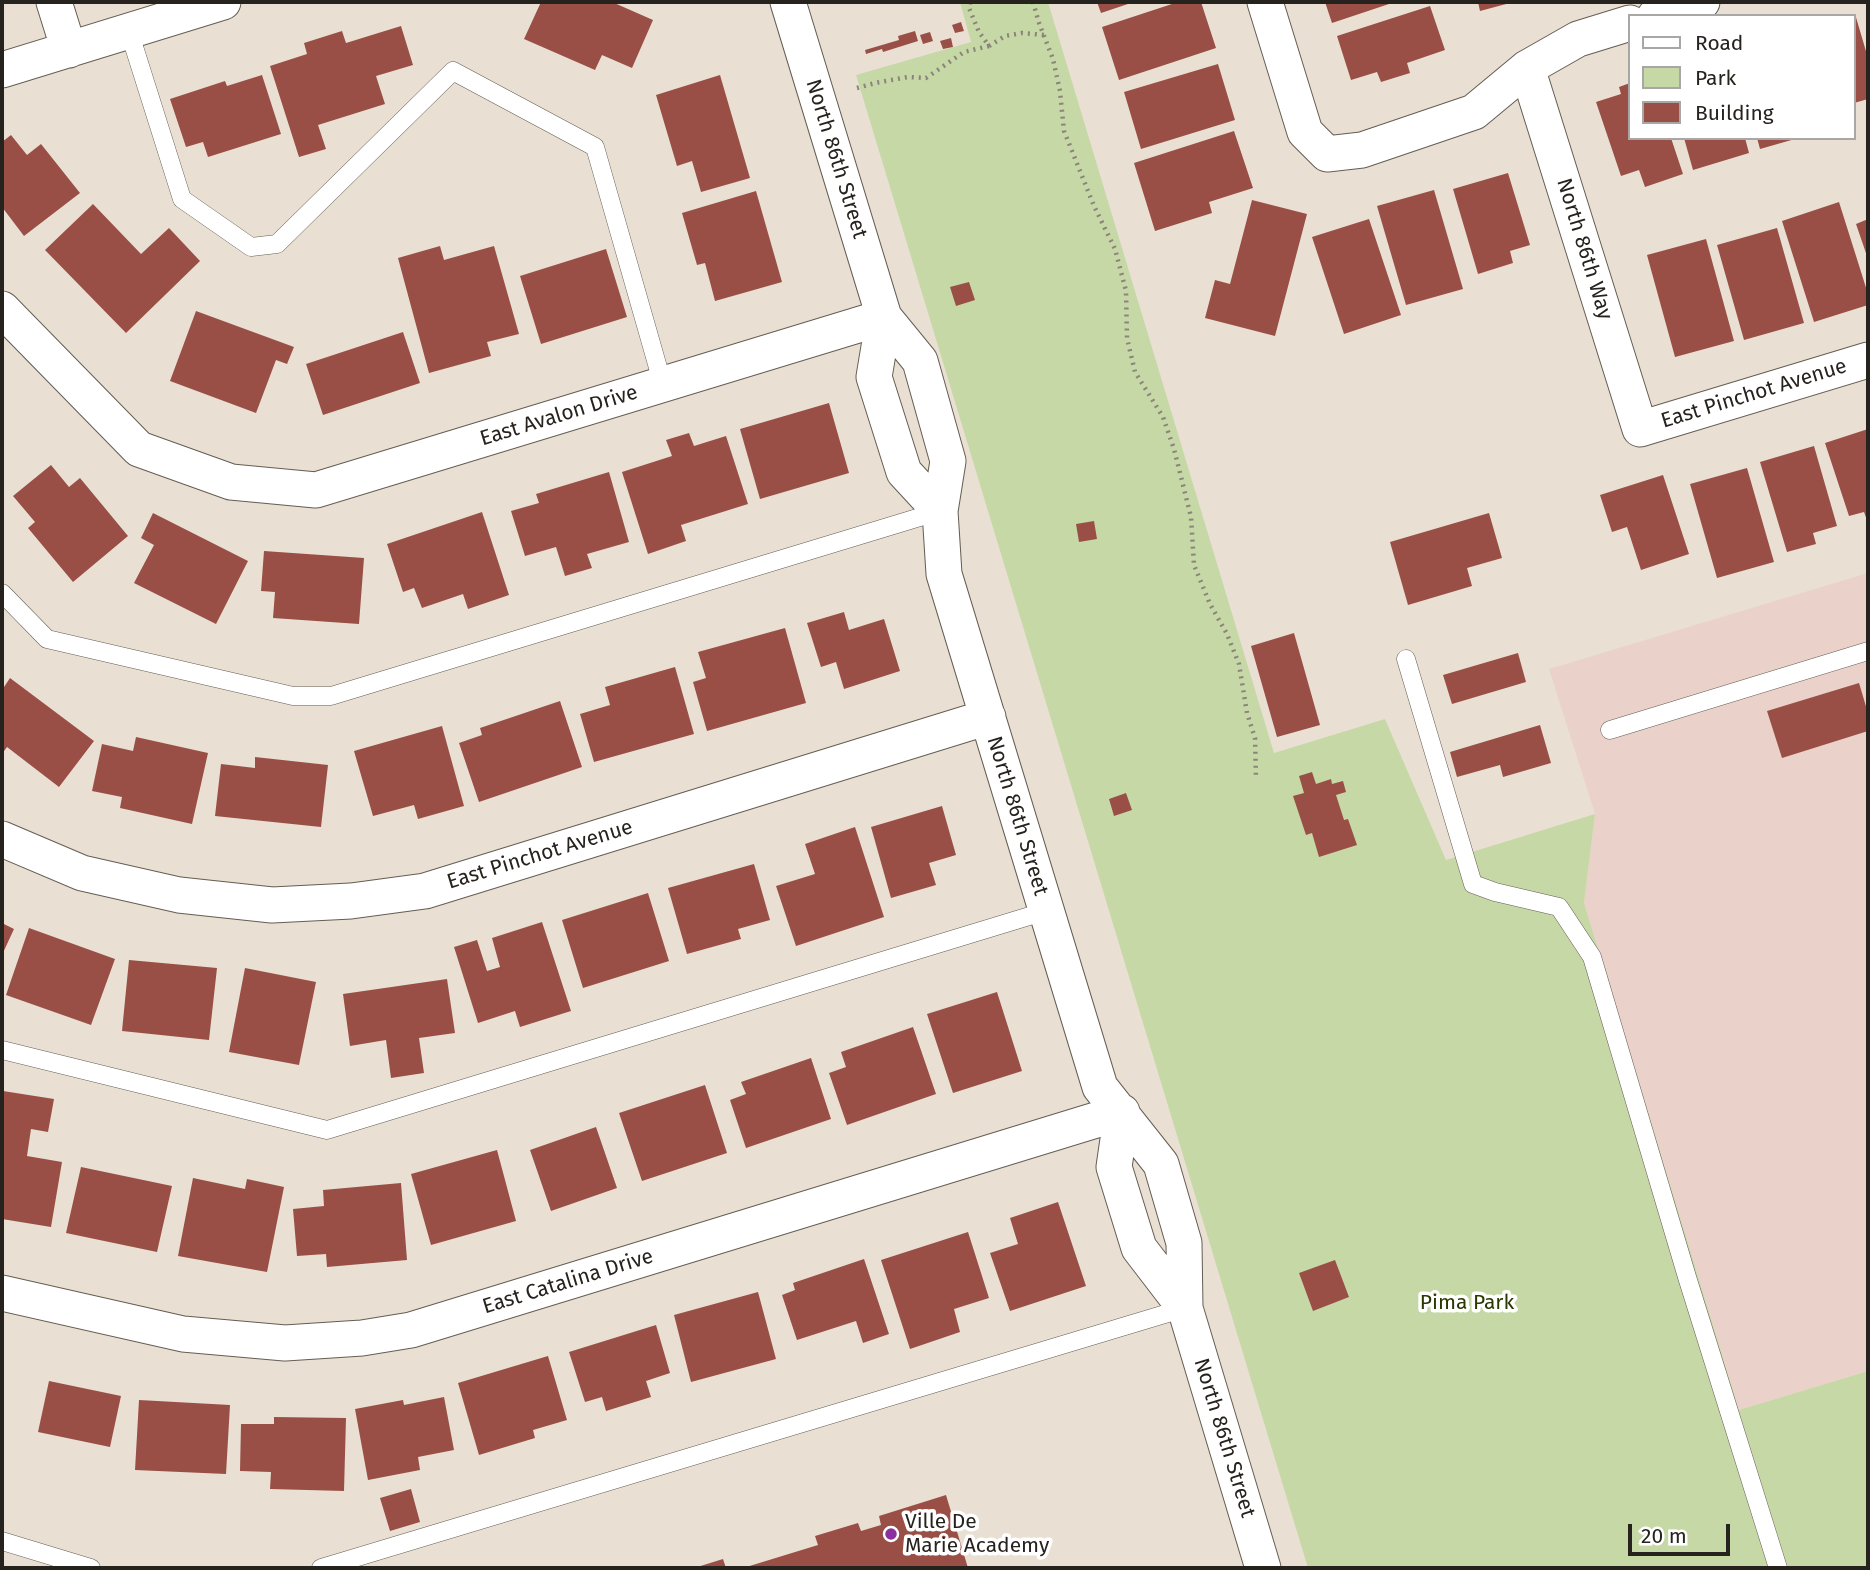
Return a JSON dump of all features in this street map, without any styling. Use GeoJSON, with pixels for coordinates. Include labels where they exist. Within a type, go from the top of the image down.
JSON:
{"type":"FeatureCollection","features":[{"type":"Feature","properties":{"kind":"street"},"geometry":{"type":"LineString","coordinates":[[54,2],[69,50]]}},
{"type":"Feature","properties":{"kind":"street"},"geometry":{"type":"LineString","coordinates":[[2,70],[223,2]]}},
{"type":"Feature","properties":{"kind":"street","name":"North 86th Street"},"geometry":{"type":"LineString","coordinates":[[788,2],[884,317],[920,361],[948,461],[940,511],[944,574],[1100,1087],[1161,1164],[1184,1243],[1185,1308],[1263,1568]]}},
{"type":"Feature","properties":{"kind":"street"},"geometry":{"type":"LineString","coordinates":[[1265,2],[1305,132],[1328,154],[1362,150],[1474,112],[1527,68],[1578,39],[1629,23]]}},
{"type":"Feature","properties":{"kind":"street"},"geometry":{"type":"LineString","coordinates":[[1663,14],[1702,2]]}},
{"type":"Feature","properties":{"kind":"street","name":"North 86th Way"},"geometry":{"type":"LineString","coordinates":[[1527,68],[1640,429]]}},
{"type":"Feature","properties":{"kind":"street","name":"East Avalon Drive"},"geometry":{"type":"LineString","coordinates":[[2,309],[139,449],[231,482],[316,490],[884,317]]}},
{"type":"Feature","properties":{"kind":"street","name":"North 86th Street"},"geometry":{"type":"LineString","coordinates":[[884,317],[874,377],[904,472],[940,511]]}},
{"type":"Feature","properties":{"kind":"street","name":"East Pinchot Avenue"},"geometry":{"type":"LineString","coordinates":[[1640,429],[1868,360]]}},
{"type":"Feature","properties":{"kind":"street","name":"East Pinchot Avenue"},"geometry":{"type":"LineString","coordinates":[[2,839],[82,873],[179,895],[272,905],[351,901],[425,891],[988,717]]}},
{"type":"Feature","properties":{"kind":"street","name":"North 86th Street"},"geometry":{"type":"LineString","coordinates":[[1122,1112],[1114,1167],[1139,1248],[1185,1308]]}},
{"type":"Feature","properties":{"kind":"street","name":"East Catalina Drive"},"geometry":{"type":"LineString","coordinates":[[2,1293],[183,1334],[285,1343],[362,1338],[411,1330],[1122,1112]]}},
{"type":"Feature","properties":{"kind":"lane"},"geometry":{"type":"LineString","coordinates":[[129,31],[181,199],[251,247],[277,244],[453,71],[595,147],[663,385]]}},
{"type":"Feature","properties":{"kind":"lane"},"geometry":{"type":"LineString","coordinates":[[2,593],[47,639],[293,696],[331,696],[940,511]]}},
{"type":"Feature","properties":{"kind":"lane"},"geometry":{"type":"LineString","coordinates":[[1611,730],[1868,651]]}},
{"type":"Feature","properties":{"kind":"lane"},"geometry":{"type":"LineString","coordinates":[[1406,659],[1473,884],[1559,907],[1592,957],[1687,1277],[1778,1568]]}},
{"type":"Feature","properties":{"kind":"lane"},"geometry":{"type":"LineString","coordinates":[[2,1050],[327,1130],[1046,911]]}},
{"type":"Feature","properties":{"kind":"lane"},"geometry":{"type":"LineString","coordinates":[[321,1568],[1185,1308]]}},
{"type":"Feature","properties":{"kind":"lane"},"geometry":{"type":"LineString","coordinates":[[2,1541],[91,1568]]}},
{"type":"Feature","properties":{"kind":"path"},"geometry":{"type":"LineString","coordinates":[[970,2],[969,8],[979,32],[989,46]]}},
{"type":"Feature","properties":{"kind":"path"},"geometry":{"type":"LineString","coordinates":[[1033,2],[1054,59],[1064,131],[1094,206],[1115,249],[1126,291],[1127,338],[1135,372],[1163,417],[1174,449],[1191,517],[1194,565],[1210,604],[1227,634],[1238,664],[1247,713],[1255,738],[1256,778]]}},
{"type":"Feature","properties":{"kind":"path"},"geometry":{"type":"LineString","coordinates":[[857,88],[908,77],[926,78],[964,52],[989,46],[1005,36],[1021,33],[1044,35]]}},
{"type":"Feature","properties":{"kind":"shaded area"},"geometry":{"type":"Polygon","coordinates":[[[1868,573],[1868,1371],[1739,1410],[1584,903],[1595,814],[1549,669],[1868,573]]]}},
{"type":"Feature","properties":{"kind":"green space","name":"Pima Park"},"geometry":{"type":"Polygon","coordinates":[[[960,2],[1048,2],[1274,753],[1385,719],[1446,860],[1595,814],[1584,903],[1739,1410],[1868,1371],[1868,1568],[1308,1568],[856,75],[971,42],[960,2]]]}},
{"type":"Feature","properties":{"kind":"building"},"geometry":{"type":"Polygon","coordinates":[[[541,2],[612,2],[653,20],[632,68],[602,55],[595,70],[524,39],[541,2]]]}},
{"type":"Feature","properties":{"kind":"building"},"geometry":{"type":"Polygon","coordinates":[[[1097,2],[1134,2],[1101,13],[1097,2]]]}},
{"type":"Feature","properties":{"kind":"building"},"geometry":{"type":"Polygon","coordinates":[[[1178,2],[1201,2],[1216,48],[1119,80],[1102,27],[1178,2]]]}},
{"type":"Feature","properties":{"kind":"building"},"geometry":{"type":"Polygon","coordinates":[[[1325,2],[1395,2],[1332,23],[1325,2]]]}},
{"type":"Feature","properties":{"kind":"building"},"geometry":{"type":"Polygon","coordinates":[[[1478,2],[1510,2],[1510,3],[1480,11],[1478,2]]]}},
{"type":"Feature","properties":{"kind":"building"},"geometry":{"type":"Polygon","coordinates":[[[1430,6],[1445,50],[1407,63],[1410,73],[1381,82],[1377,72],[1351,80],[1337,36],[1430,6]]]}},
{"type":"Feature","properties":{"kind":"building"},"geometry":{"type":"Polygon","coordinates":[[[1856,17],[1868,58],[1868,99],[1856,102],[1856,17]]]}},
{"type":"Feature","properties":{"kind":"building"},"geometry":{"type":"Polygon","coordinates":[[[961,22],[964,31],[955,33],[952,25],[961,22]]]}},
{"type":"Feature","properties":{"kind":"building"},"geometry":{"type":"Polygon","coordinates":[[[401,26],[413,65],[376,76],[385,104],[318,125],[326,149],[299,157],[270,66],[307,54],[304,43],[342,31],[346,43],[401,26]]]}},
{"type":"Feature","properties":{"kind":"building"},"geometry":{"type":"Polygon","coordinates":[[[915,31],[918,41],[883,52],[882,49],[866,54],[865,50],[899,40],[898,36],[915,31]]]}},
{"type":"Feature","properties":{"kind":"building"},"geometry":{"type":"Polygon","coordinates":[[[930,32],[933,41],[923,44],[920,35],[930,32]]]}},
{"type":"Feature","properties":{"kind":"building"},"geometry":{"type":"Polygon","coordinates":[[[951,38],[953,47],[943,49],[940,41],[951,38]]]}},
{"type":"Feature","properties":{"kind":"building"},"geometry":{"type":"Polygon","coordinates":[[[1218,64],[1235,120],[1141,149],[1124,92],[1218,64]]]}},
{"type":"Feature","properties":{"kind":"building"},"geometry":{"type":"Polygon","coordinates":[[[262,75],[281,134],[208,157],[203,142],[186,147],[170,99],[225,81],[227,86],[262,75]]]}},
{"type":"Feature","properties":{"kind":"building"},"geometry":{"type":"Polygon","coordinates":[[[720,75],[750,178],[701,192],[692,161],[677,166],[656,95],[720,75]]]}},
{"type":"Feature","properties":{"kind":"building"},"geometry":{"type":"Polygon","coordinates":[[[1629,83],[1629,140],[1672,140],[1683,174],[1645,187],[1639,170],[1621,176],[1596,102],[1621,94],[1619,87],[1629,83]]]}},
{"type":"Feature","properties":{"kind":"building"},"geometry":{"type":"Polygon","coordinates":[[[1234,131],[1253,188],[1209,202],[1212,213],[1155,231],[1134,163],[1234,131]]]}},
{"type":"Feature","properties":{"kind":"building"},"geometry":{"type":"Polygon","coordinates":[[[11,135],[27,155],[41,144],[80,193],[24,236],[2,207],[2,142],[11,135]]]}},
{"type":"Feature","properties":{"kind":"building"},"geometry":{"type":"Polygon","coordinates":[[[1685,140],[1746,140],[1749,153],[1693,170],[1685,140]]]}},
{"type":"Feature","properties":{"kind":"building"},"geometry":{"type":"Polygon","coordinates":[[[1758,140],[1792,140],[1760,149],[1758,140]]]}},
{"type":"Feature","properties":{"kind":"building"},"geometry":{"type":"Polygon","coordinates":[[[1508,173],[1530,245],[1510,251],[1513,263],[1478,274],[1453,189],[1508,173]]]}},
{"type":"Feature","properties":{"kind":"building"},"geometry":{"type":"Polygon","coordinates":[[[1434,190],[1463,289],[1406,305],[1377,206],[1434,190]]]}},
{"type":"Feature","properties":{"kind":"building"},"geometry":{"type":"Polygon","coordinates":[[[756,191],[782,282],[715,301],[705,263],[697,265],[682,213],[756,191]]]}},
{"type":"Feature","properties":{"kind":"building"},"geometry":{"type":"Polygon","coordinates":[[[1252,200],[1307,214],[1275,336],[1205,318],[1215,280],[1230,284],[1252,200]]]}},
{"type":"Feature","properties":{"kind":"building"},"geometry":{"type":"Polygon","coordinates":[[[1839,202],[1868,294],[1868,305],[1814,322],[1782,221],[1839,202]]]}},
{"type":"Feature","properties":{"kind":"building"},"geometry":{"type":"Polygon","coordinates":[[[93,204],[141,254],[169,228],[200,261],[126,333],[45,250],[93,204]]]}},
{"type":"Feature","properties":{"kind":"building"},"geometry":{"type":"Polygon","coordinates":[[[1369,219],[1401,315],[1344,334],[1312,237],[1369,219]]]}},
{"type":"Feature","properties":{"kind":"building"},"geometry":{"type":"Polygon","coordinates":[[[1868,219],[1868,259],[1856,224],[1868,219]]]}},
{"type":"Feature","properties":{"kind":"building"},"geometry":{"type":"Polygon","coordinates":[[[1777,228],[1804,323],[1744,340],[1717,245],[1777,228]]]}},
{"type":"Feature","properties":{"kind":"building"},"geometry":{"type":"Polygon","coordinates":[[[1706,239],[1734,341],[1675,357],[1647,255],[1706,239]]]}},
{"type":"Feature","properties":{"kind":"building"},"geometry":{"type":"Polygon","coordinates":[[[440,246],[444,260],[494,246],[519,334],[487,342],[491,356],[429,373],[398,258],[440,246]]]}},
{"type":"Feature","properties":{"kind":"building"},"geometry":{"type":"Polygon","coordinates":[[[606,249],[627,317],[541,344],[520,276],[606,249]]]}},
{"type":"Feature","properties":{"kind":"building"},"geometry":{"type":"Polygon","coordinates":[[[969,282],[975,300],[956,306],[950,287],[969,282]]]}},
{"type":"Feature","properties":{"kind":"building"},"geometry":{"type":"Polygon","coordinates":[[[196,311],[294,347],[287,364],[276,360],[256,413],[170,381],[196,311]]]}},
{"type":"Feature","properties":{"kind":"building"},"geometry":{"type":"Polygon","coordinates":[[[403,332],[420,383],[323,415],[306,364],[403,332]]]}},
{"type":"Feature","properties":{"kind":"building"},"geometry":{"type":"Polygon","coordinates":[[[829,403],[849,473],[760,499],[740,429],[829,403]]]}},
{"type":"Feature","properties":{"kind":"building"},"geometry":{"type":"Polygon","coordinates":[[[1868,429],[1868,523],[1864,512],[1849,516],[1825,443],[1868,429]]]}},
{"type":"Feature","properties":{"kind":"building"},"geometry":{"type":"Polygon","coordinates":[[[689,433],[694,446],[726,436],[748,504],[681,525],[686,541],[648,554],[622,472],[672,456],[666,440],[689,433]]]}},
{"type":"Feature","properties":{"kind":"building"},"geometry":{"type":"Polygon","coordinates":[[[1814,446],[1837,526],[1813,533],[1816,544],[1787,552],[1760,462],[1814,446]]]}},
{"type":"Feature","properties":{"kind":"building"},"geometry":{"type":"Polygon","coordinates":[[[51,465],[69,487],[80,478],[128,536],[73,582],[28,528],[35,522],[13,496],[51,465]]]}},
{"type":"Feature","properties":{"kind":"building"},"geometry":{"type":"Polygon","coordinates":[[[1747,468],[1774,562],[1717,578],[1690,484],[1747,468]]]}},
{"type":"Feature","properties":{"kind":"building"},"geometry":{"type":"Polygon","coordinates":[[[609,472],[629,542],[587,554],[592,568],[565,576],[556,547],[525,556],[511,511],[539,503],[536,494],[609,472]]]}},
{"type":"Feature","properties":{"kind":"building"},"geometry":{"type":"Polygon","coordinates":[[[1663,475],[1689,554],[1641,570],[1627,527],[1612,532],[1600,495],[1663,475]]]}},
{"type":"Feature","properties":{"kind":"building"},"geometry":{"type":"Polygon","coordinates":[[[482,512],[509,595],[468,609],[463,594],[422,608],[414,588],[403,592],[387,544],[482,512]]]}},
{"type":"Feature","properties":{"kind":"building"},"geometry":{"type":"Polygon","coordinates":[[[153,513],[248,561],[216,624],[134,583],[154,545],[141,538],[153,513]]]}},
{"type":"Feature","properties":{"kind":"building"},"geometry":{"type":"Polygon","coordinates":[[[1489,513],[1502,558],[1467,568],[1472,586],[1408,605],[1390,542],[1489,513]]]}},
{"type":"Feature","properties":{"kind":"building"},"geometry":{"type":"Polygon","coordinates":[[[1094,521],[1097,539],[1079,542],[1076,524],[1094,521]]]}},
{"type":"Feature","properties":{"kind":"building"},"geometry":{"type":"Polygon","coordinates":[[[264,551],[364,558],[359,624],[273,618],[275,592],[261,591],[264,551]]]}},
{"type":"Feature","properties":{"kind":"building"},"geometry":{"type":"Polygon","coordinates":[[[844,612],[849,630],[884,619],[900,671],[844,689],[836,662],[821,667],[807,623],[844,612]]]}},
{"type":"Feature","properties":{"kind":"building"},"geometry":{"type":"Polygon","coordinates":[[[785,628],[806,703],[707,731],[693,682],[706,678],[698,652],[785,628]]]}},
{"type":"Feature","properties":{"kind":"building"},"geometry":{"type":"Polygon","coordinates":[[[1294,633],[1320,725],[1277,737],[1251,646],[1294,633]]]}},
{"type":"Feature","properties":{"kind":"building"},"geometry":{"type":"Polygon","coordinates":[[[1518,653],[1526,682],[1452,704],[1443,675],[1518,653]]]}},
{"type":"Feature","properties":{"kind":"building"},"geometry":{"type":"Polygon","coordinates":[[[675,667],[694,734],[594,762],[580,714],[610,705],[605,687],[675,667]]]}},
{"type":"Feature","properties":{"kind":"building"},"geometry":{"type":"Polygon","coordinates":[[[10,678],[94,741],[59,787],[7,747],[2,754],[2,690],[10,678]]]}},
{"type":"Feature","properties":{"kind":"building"},"geometry":{"type":"Polygon","coordinates":[[[1859,683],[1868,713],[1868,731],[1782,758],[1767,711],[1859,683]]]}},
{"type":"Feature","properties":{"kind":"building"},"geometry":{"type":"Polygon","coordinates":[[[560,701],[582,767],[479,802],[459,743],[482,735],[480,728],[560,701]]]}},
{"type":"Feature","properties":{"kind":"building"},"geometry":{"type":"Polygon","coordinates":[[[1540,725],[1551,763],[1503,777],[1500,765],[1457,777],[1450,752],[1540,725]]]}},
{"type":"Feature","properties":{"kind":"building"},"geometry":{"type":"Polygon","coordinates":[[[442,726],[464,806],[418,819],[414,805],[373,816],[354,751],[442,726]]]}},
{"type":"Feature","properties":{"kind":"building"},"geometry":{"type":"Polygon","coordinates":[[[136,737],[208,753],[192,824],[120,808],[122,797],[92,791],[102,744],[133,751],[136,737]]]}},
{"type":"Feature","properties":{"kind":"building"},"geometry":{"type":"Polygon","coordinates":[[[255,757],[328,765],[321,827],[215,816],[221,764],[255,768],[255,757]]]}},
{"type":"Feature","properties":{"kind":"building"},"geometry":{"type":"Polygon","coordinates":[[[1312,772],[1316,784],[1331,779],[1332,784],[1343,781],[1346,792],[1336,795],[1344,820],[1348,819],[1357,845],[1319,857],[1312,833],[1306,835],[1293,796],[1304,793],[1299,776],[1312,772]]]}},
{"type":"Feature","properties":{"kind":"building"},"geometry":{"type":"Polygon","coordinates":[[[1126,793],[1132,810],[1114,816],[1109,799],[1126,793]]]}},
{"type":"Feature","properties":{"kind":"building"},"geometry":{"type":"Polygon","coordinates":[[[942,806],[956,855],[929,863],[936,885],[891,898],[871,827],[942,806]]]}},
{"type":"Feature","properties":{"kind":"building"},"geometry":{"type":"Polygon","coordinates":[[[855,827],[884,917],[796,946],[776,886],[815,874],[805,844],[855,827]]]}},
{"type":"Feature","properties":{"kind":"building"},"geometry":{"type":"Polygon","coordinates":[[[754,864],[770,920],[738,929],[741,939],[687,954],[668,888],[754,864]]]}},
{"type":"Feature","properties":{"kind":"building"},"geometry":{"type":"Polygon","coordinates":[[[648,893],[669,961],[583,988],[562,920],[648,893]]]}},
{"type":"Feature","properties":{"kind":"building"},"geometry":{"type":"Polygon","coordinates":[[[542,922],[571,1011],[520,1027],[515,1011],[478,1023],[454,947],[477,940],[487,971],[500,967],[492,938],[542,922]]]}},
{"type":"Feature","properties":{"kind":"building"},"geometry":{"type":"Polygon","coordinates":[[[2,923],[14,929],[2,955],[2,923]]]}},
{"type":"Feature","properties":{"kind":"building"},"geometry":{"type":"Polygon","coordinates":[[[29,928],[115,959],[91,1025],[6,995],[29,928]]]}},
{"type":"Feature","properties":{"kind":"building"},"geometry":{"type":"Polygon","coordinates":[[[129,960],[217,968],[209,1040],[122,1031],[129,960]]]}},
{"type":"Feature","properties":{"kind":"building"},"geometry":{"type":"Polygon","coordinates":[[[245,968],[316,982],[299,1065],[229,1052],[245,968]]]}},
{"type":"Feature","properties":{"kind":"building"},"geometry":{"type":"Polygon","coordinates":[[[447,979],[455,1033],[419,1038],[424,1073],[391,1078],[386,1040],[350,1046],[343,994],[447,979]]]}},
{"type":"Feature","properties":{"kind":"building"},"geometry":{"type":"Polygon","coordinates":[[[997,992],[1022,1071],[953,1093],[927,1014],[997,992]]]}},
{"type":"Feature","properties":{"kind":"building"},"geometry":{"type":"Polygon","coordinates":[[[913,1027],[936,1094],[847,1125],[829,1073],[846,1067],[841,1052],[913,1027]]]}},
{"type":"Feature","properties":{"kind":"building"},"geometry":{"type":"Polygon","coordinates":[[[811,1058],[831,1119],[746,1148],[730,1100],[746,1094],[741,1082],[811,1058]]]}},
{"type":"Feature","properties":{"kind":"building"},"geometry":{"type":"Polygon","coordinates":[[[705,1085],[727,1153],[642,1181],[619,1113],[705,1085]]]}},
{"type":"Feature","properties":{"kind":"building"},"geometry":{"type":"Polygon","coordinates":[[[3,1091],[54,1099],[48,1132],[31,1129],[27,1156],[62,1162],[51,1227],[2,1219],[3,1091]]]}},
{"type":"Feature","properties":{"kind":"building"},"geometry":{"type":"Polygon","coordinates":[[[596,1127],[617,1188],[551,1211],[530,1150],[596,1127]]]}},
{"type":"Feature","properties":{"kind":"building"},"geometry":{"type":"Polygon","coordinates":[[[497,1150],[516,1221],[431,1245],[411,1174],[497,1150]]]}},
{"type":"Feature","properties":{"kind":"building"},"geometry":{"type":"Polygon","coordinates":[[[81,1167],[172,1186],[157,1252],[66,1233],[81,1167]]]}},
{"type":"Feature","properties":{"kind":"building"},"geometry":{"type":"Polygon","coordinates":[[[193,1178],[245,1189],[247,1179],[284,1187],[267,1272],[178,1256],[193,1178]]]}},
{"type":"Feature","properties":{"kind":"building"},"geometry":{"type":"Polygon","coordinates":[[[401,1183],[407,1260],[327,1267],[326,1254],[297,1256],[293,1209],[324,1206],[323,1190],[401,1183]]]}},
{"type":"Feature","properties":{"kind":"building"},"geometry":{"type":"Polygon","coordinates":[[[1058,1202],[1086,1286],[1010,1311],[990,1253],[1018,1244],[1010,1218],[1058,1202]]]}},
{"type":"Feature","properties":{"kind":"building"},"geometry":{"type":"Polygon","coordinates":[[[968,1232],[989,1298],[954,1309],[960,1332],[910,1349],[881,1260],[968,1232]]]}},
{"type":"Feature","properties":{"kind":"building"},"geometry":{"type":"Polygon","coordinates":[[[864,1259],[889,1334],[863,1343],[856,1321],[797,1340],[782,1295],[795,1290],[793,1283],[864,1259]]]}},
{"type":"Feature","properties":{"kind":"building"},"geometry":{"type":"Polygon","coordinates":[[[1335,1260],[1349,1297],[1313,1311],[1299,1273],[1335,1260]]]}},
{"type":"Feature","properties":{"kind":"building"},"geometry":{"type":"Polygon","coordinates":[[[758,1292],[776,1359],[691,1382],[674,1315],[758,1292]]]}},
{"type":"Feature","properties":{"kind":"building"},"geometry":{"type":"Polygon","coordinates":[[[656,1325],[670,1373],[646,1381],[651,1397],[606,1411],[602,1397],[585,1402],[569,1352],[656,1325]]]}},
{"type":"Feature","properties":{"kind":"building"},"geometry":{"type":"Polygon","coordinates":[[[548,1356],[567,1420],[533,1430],[535,1438],[479,1455],[458,1383],[548,1356]]]}},
{"type":"Feature","properties":{"kind":"building"},"geometry":{"type":"Polygon","coordinates":[[[49,1381],[121,1396],[110,1447],[38,1432],[49,1381]]]}},
{"type":"Feature","properties":{"kind":"building"},"geometry":{"type":"Polygon","coordinates":[[[444,1397],[454,1450],[418,1457],[420,1470],[368,1480],[355,1409],[403,1400],[404,1405],[444,1397]]]}},
{"type":"Feature","properties":{"kind":"building"},"geometry":{"type":"Polygon","coordinates":[[[139,1400],[230,1405],[226,1474],[135,1470],[139,1400]]]}},
{"type":"Feature","properties":{"kind":"building"},"geometry":{"type":"Polygon","coordinates":[[[274,1417],[346,1418],[344,1491],[270,1489],[271,1472],[240,1471],[241,1424],[274,1424],[274,1417]]]}},
{"type":"Feature","properties":{"kind":"building"},"geometry":{"type":"Polygon","coordinates":[[[411,1489],[420,1522],[390,1531],[380,1498],[411,1489]]]}},
{"type":"Feature","properties":{"kind":"building","name":"Ville De Marie Academy"},"geometry":{"type":"Polygon","coordinates":[[[946,1495],[968,1568],[743,1568],[818,1545],[815,1536],[858,1523],[861,1531],[881,1525],[879,1516],[946,1495]]]}},
{"type":"Feature","properties":{"kind":"building"},"geometry":{"type":"Polygon","coordinates":[[[723,1559],[726,1568],[694,1568],[723,1559]]]}},
{"type":"Feature","properties":{"kind":"place","name":"Ville De Marie Academy"},"geometry":{"type":"Point","coordinates":[891,1534]}}]}
